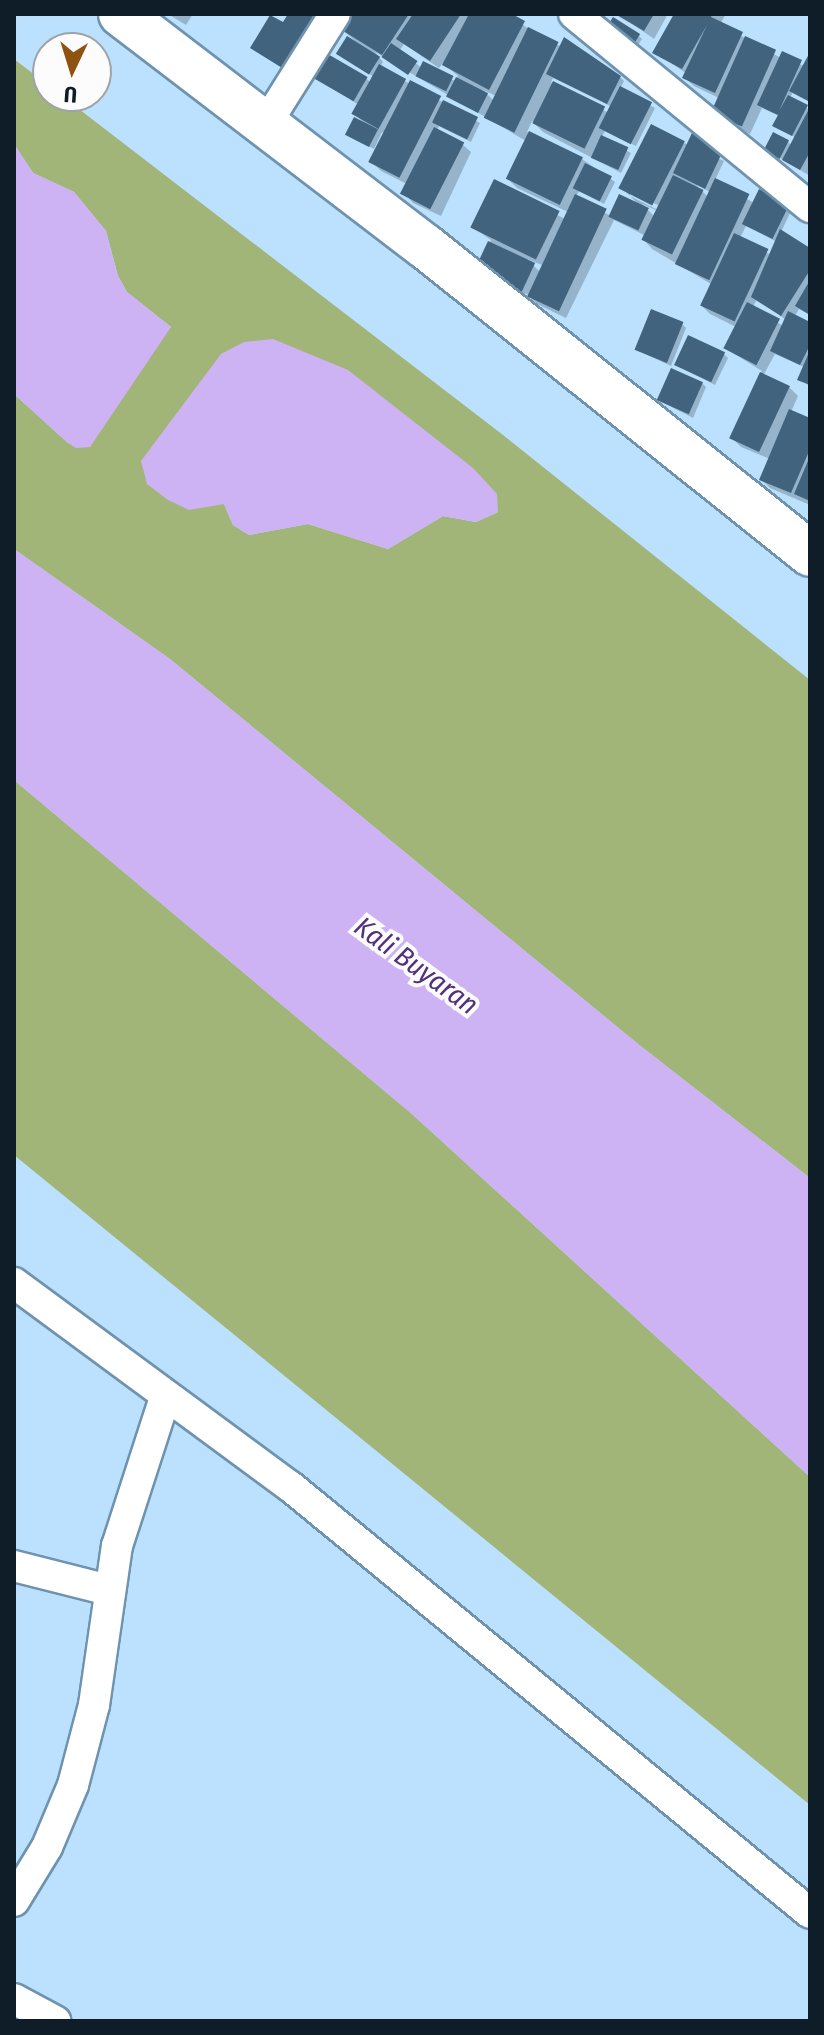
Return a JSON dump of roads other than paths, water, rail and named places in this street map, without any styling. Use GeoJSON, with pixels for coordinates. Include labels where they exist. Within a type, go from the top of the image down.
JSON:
{"type":"FeatureCollection","features":[{"type":"Feature","properties":{"kind":"street"},"geometry":{"type":"LineString","coordinates":[[121,14],[264,127],[426,247],[810,554]]}},
{"type":"Feature","properties":{"kind":"street"},"geometry":{"type":"LineString","coordinates":[[264,127],[335,14]]}},
{"type":"Feature","properties":{"kind":"street"},"geometry":{"type":"LineString","coordinates":[[574,14],[810,207]]}},
{"type":"Feature","properties":{"kind":"street"},"geometry":{"type":"LineString","coordinates":[[14,1283],[291,1487],[810,1913]]}},
{"type":"Feature","properties":{"kind":"street"},"geometry":{"type":"LineString","coordinates":[[14,1901],[47,1847],[73,1785],[94,1705],[109,1590],[126,1511],[165,1397]]}},
{"type":"Feature","properties":{"kind":"street"},"geometry":{"type":"LineString","coordinates":[[14,1566],[109,1590]]}},
{"type":"Feature","properties":{"kind":"street"},"geometry":{"type":"LineString","coordinates":[[14,1999],[55,2021]]}},
{"type":"Feature","properties":{"kind":"water"},"geometry":{"type":"Polygon","coordinates":[[[14,144],[33,173],[74,192],[106,231],[118,276],[127,292],[171,327],[90,447],[76,448],[68,443],[14,394],[14,144]]]}},
{"type":"Feature","properties":{"kind":"water"},"geometry":{"type":"Polygon","coordinates":[[[273,339],[348,370],[473,468],[497,494],[498,512],[476,522],[443,516],[388,549],[308,524],[249,535],[233,525],[224,504],[189,510],[168,500],[147,484],[141,461],[221,354],[244,342],[273,339]]]}},
{"type":"Feature","properties":{"kind":"water","name":"Kali Buyaran"},"geometry":{"type":"Polygon","coordinates":[[[14,549],[170,659],[638,1044],[810,1178],[810,1477],[412,1114],[14,780],[14,549]]]}}]}
